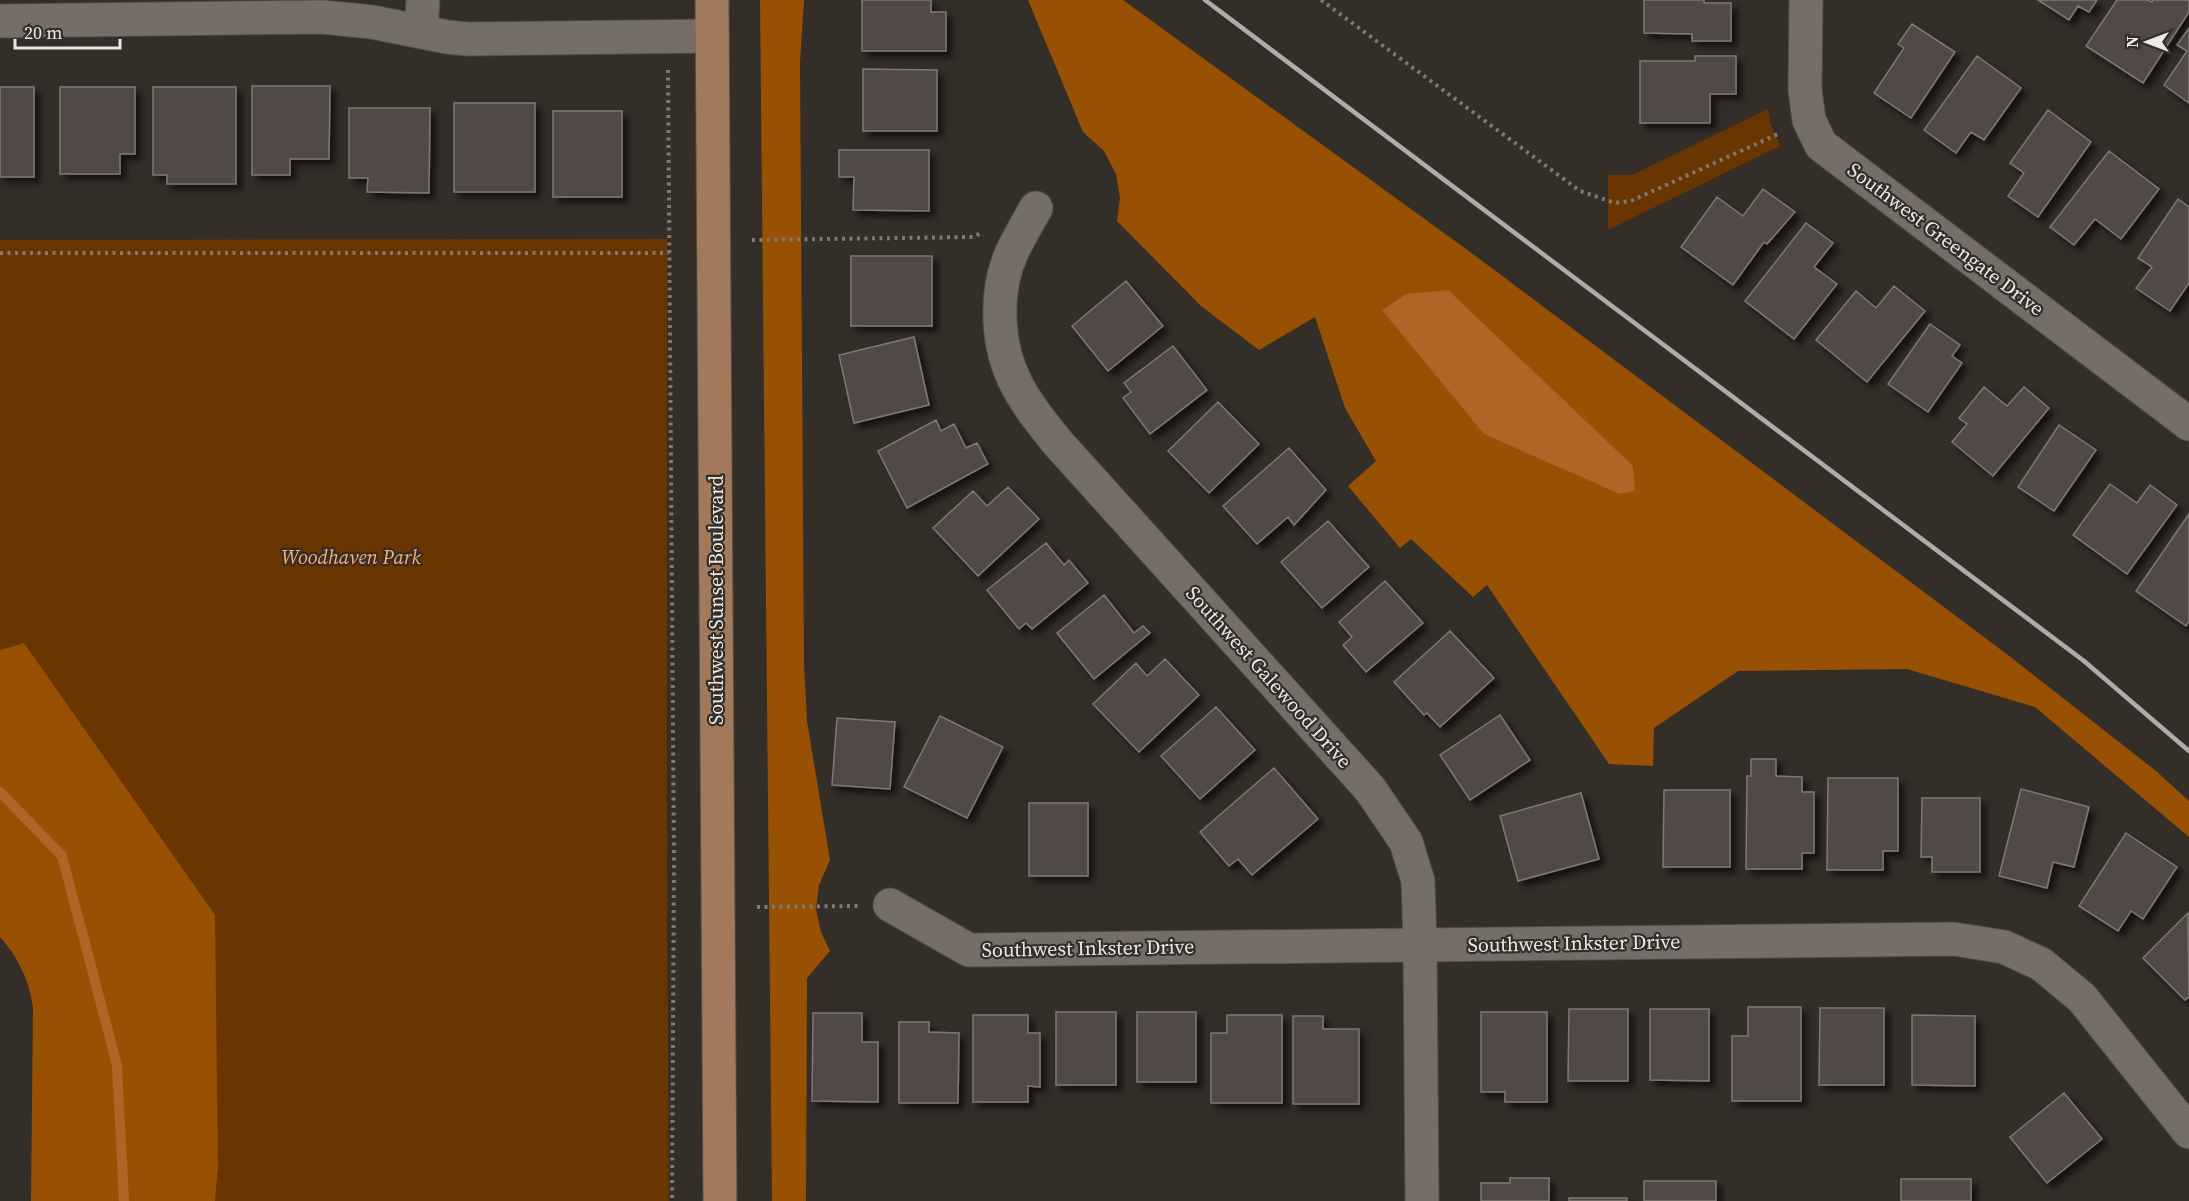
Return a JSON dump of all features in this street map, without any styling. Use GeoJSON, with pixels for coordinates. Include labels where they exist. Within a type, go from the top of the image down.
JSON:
{"type":"FeatureCollection","features":[{"type":"Feature","properties":{"kind":"main road","name":"Southwest Sunset Boulevard"},"geometry":{"type":"LineString","coordinates":[[712,0],[720,1201]]}},
{"type":"Feature","properties":{"kind":"street","name":"Southwest Greengate Drive"},"geometry":{"type":"LineString","coordinates":[[1806,0],[1805,90],[1809,120],[1821,145],[2189,424]]}},
{"type":"Feature","properties":{"kind":"street"},"geometry":{"type":"LineString","coordinates":[[0,21],[322,17],[372,21],[422,16],[467,39],[712,36]]}},
{"type":"Feature","properties":{"kind":"street","name":"Southwest Galewood Drive"},"geometry":{"type":"LineString","coordinates":[[1036,208],[1011,254],[999,294],[1001,336],[1005,359],[1016,386],[1032,411],[1057,442],[1370,789],[1406,842],[1418,881],[1422,1201]]}},
{"type":"Feature","properties":{"kind":"street","name":"Southwest Inkster Drive"},"geometry":{"type":"LineString","coordinates":[[890,905],[969,950],[1954,939],[2004,947],[2041,964],[2082,998],[2189,1132]]}},
{"type":"Feature","properties":{"kind":"path"},"geometry":{"type":"LineString","coordinates":[[1321,0],[1580,191],[1615,203],[1631,201],[1809,120]]}},
{"type":"Feature","properties":{"kind":"path"},"geometry":{"type":"LineString","coordinates":[[668,74],[674,862],[672,1201]]}},
{"type":"Feature","properties":{"kind":"path"},"geometry":{"type":"LineString","coordinates":[[752,240],[973,237],[983,232]]}},
{"type":"Feature","properties":{"kind":"path"},"geometry":{"type":"LineString","coordinates":[[0,253],[669,253]]}},
{"type":"Feature","properties":{"kind":"path"},"geometry":{"type":"LineString","coordinates":[[757,907],[890,905]]}},
{"type":"Feature","properties":{"kind":"green space"},"geometry":{"type":"Polygon","coordinates":[[[1768,109],[1770,123],[1780,146],[1608,230],[1608,175],[1632,175],[1768,109]]]}},
{"type":"Feature","properties":{"kind":"green space","name":"Woodhaven Park"},"geometry":{"type":"Polygon","coordinates":[[[667,239],[669,1201],[215,1201],[218,1168],[24,643],[0,650],[0,240],[667,239]]]}},
{"type":"Feature","properties":{"kind":"shaded area"},"geometry":{"type":"Polygon","coordinates":[[[760,0],[804,0],[800,62],[804,662],[807,721],[830,860],[819,885],[816,909],[821,932],[830,951],[807,978],[806,1201],[772,1201],[760,0]]]}},
{"type":"Feature","properties":{"kind":"shaded area"},"geometry":{"type":"Polygon","coordinates":[[[1028,0],[1123,0],[1477,257],[2008,655],[2156,771],[2189,801],[2189,837],[2035,707],[1907,669],[1738,671],[1654,728],[1653,766],[1609,764],[1487,585],[1473,597],[1411,539],[1400,548],[1348,486],[1376,461],[1345,408],[1315,317],[1259,350],[1201,306],[1117,221],[1120,198],[1116,174],[1104,151],[1083,132],[1028,0]]]}},
{"type":"Feature","properties":{"kind":"shaded area"},"geometry":{"type":"Polygon","coordinates":[[[1448,290],[1633,466],[1635,491],[1620,494],[1484,434],[1382,310],[1406,294],[1448,290]]]}},
{"type":"Feature","properties":{"kind":"shaded area"},"geometry":{"type":"Polygon","coordinates":[[[24,643],[215,915],[218,1168],[215,1201],[31,1201],[33,1007],[22,969],[0,937],[0,650],[24,643]]]}},
{"type":"Feature","properties":{"kind":"building"},"geometry":{"type":"Polygon","coordinates":[[[862,0],[931,0],[931,12],[946,12],[946,51],[862,51],[862,0]]]}},
{"type":"Feature","properties":{"kind":"building"},"geometry":{"type":"Polygon","coordinates":[[[1644,0],[1704,0],[1704,3],[1731,3],[1731,41],[1692,41],[1692,34],[1644,33],[1644,0]]]}},
{"type":"Feature","properties":{"kind":"building"},"geometry":{"type":"Polygon","coordinates":[[[2038,0],[2097,0],[2089,12],[2078,6],[2069,20],[2038,0]]]}},
{"type":"Feature","properties":{"kind":"building"},"geometry":{"type":"Polygon","coordinates":[[[2117,0],[2152,2],[2153,0],[2189,0],[2189,12],[2143,83],[2086,46],[2117,0]]]}},
{"type":"Feature","properties":{"kind":"building"},"geometry":{"type":"Polygon","coordinates":[[[1912,24],[1955,52],[1911,118],[1874,93],[1904,48],[1898,44],[1912,24]]]}},
{"type":"Feature","properties":{"kind":"building"},"geometry":{"type":"Polygon","coordinates":[[[2189,28],[2189,103],[2164,85],[2187,51],[2177,45],[2189,28]]]}},
{"type":"Feature","properties":{"kind":"building"},"geometry":{"type":"Polygon","coordinates":[[[1695,56],[1736,56],[1736,94],[1710,94],[1710,123],[1640,123],[1640,61],[1695,61],[1695,56]]]}},
{"type":"Feature","properties":{"kind":"building"},"geometry":{"type":"Polygon","coordinates":[[[1977,56],[2021,88],[1984,140],[1971,132],[1956,153],[1924,130],[1977,56]]]}},
{"type":"Feature","properties":{"kind":"building"},"geometry":{"type":"Polygon","coordinates":[[[863,69],[937,70],[937,131],[863,131],[863,69]]]}},
{"type":"Feature","properties":{"kind":"building"},"geometry":{"type":"Polygon","coordinates":[[[252,86],[330,86],[329,159],[290,159],[290,175],[252,175],[252,86]]]}},
{"type":"Feature","properties":{"kind":"building"},"geometry":{"type":"Polygon","coordinates":[[[0,87],[34,87],[34,177],[0,177],[0,87]]]}},
{"type":"Feature","properties":{"kind":"building"},"geometry":{"type":"Polygon","coordinates":[[[60,87],[135,87],[135,154],[120,154],[120,174],[60,174],[60,87]]]}},
{"type":"Feature","properties":{"kind":"building"},"geometry":{"type":"Polygon","coordinates":[[[153,87],[236,87],[236,184],[167,184],[167,175],[153,175],[153,87]]]}},
{"type":"Feature","properties":{"kind":"building"},"geometry":{"type":"Polygon","coordinates":[[[454,103],[535,103],[535,192],[454,192],[454,103]]]}},
{"type":"Feature","properties":{"kind":"building"},"geometry":{"type":"Polygon","coordinates":[[[349,108],[430,108],[429,193],[367,192],[368,178],[349,178],[349,108]]]}},
{"type":"Feature","properties":{"kind":"building"},"geometry":{"type":"Polygon","coordinates":[[[2048,110],[2091,142],[2038,217],[2008,196],[2024,173],[2010,163],[2048,110]]]}},
{"type":"Feature","properties":{"kind":"building"},"geometry":{"type":"Polygon","coordinates":[[[553,111],[622,111],[622,197],[553,197],[553,111]]]}},
{"type":"Feature","properties":{"kind":"building"},"geometry":{"type":"Polygon","coordinates":[[[839,150],[929,150],[929,211],[853,210],[854,177],[839,177],[839,150]]]}},
{"type":"Feature","properties":{"kind":"building"},"geometry":{"type":"Polygon","coordinates":[[[2109,151],[2159,189],[2121,239],[2095,219],[2074,245],[2050,227],[2109,151]]]}},
{"type":"Feature","properties":{"kind":"building"},"geometry":{"type":"Polygon","coordinates":[[[1763,189],[1795,212],[1767,244],[1764,242],[1733,285],[1681,247],[1717,197],[1743,216],[1763,189]]]}},
{"type":"Feature","properties":{"kind":"building"},"geometry":{"type":"Polygon","coordinates":[[[2178,199],[2189,207],[2189,283],[2170,311],[2136,288],[2152,267],[2138,258],[2178,199]]]}},
{"type":"Feature","properties":{"kind":"building"},"geometry":{"type":"Polygon","coordinates":[[[1806,223],[1833,243],[1814,267],[1837,284],[1794,339],[1745,301],[1806,223]]]}},
{"type":"Feature","properties":{"kind":"building"},"geometry":{"type":"Polygon","coordinates":[[[851,256],[932,256],[932,326],[851,326],[851,256]]]}},
{"type":"Feature","properties":{"kind":"building"},"geometry":{"type":"Polygon","coordinates":[[[1126,281],[1163,326],[1108,371],[1072,326],[1126,281]]]}},
{"type":"Feature","properties":{"kind":"building"},"geometry":{"type":"Polygon","coordinates":[[[1894,286],[1925,311],[1867,382],[1816,340],[1856,291],[1876,308],[1894,286]]]}},
{"type":"Feature","properties":{"kind":"building"},"geometry":{"type":"Polygon","coordinates":[[[1930,324],[1960,345],[1952,356],[1962,363],[1928,412],[1888,384],[1930,324]]]}},
{"type":"Feature","properties":{"kind":"building"},"geometry":{"type":"Polygon","coordinates":[[[914,337],[929,405],[854,423],[839,355],[914,337]]]}},
{"type":"Feature","properties":{"kind":"building"},"geometry":{"type":"Polygon","coordinates":[[[1173,346],[1207,390],[1150,434],[1123,398],[1131,392],[1124,383],[1173,346]]]}},
{"type":"Feature","properties":{"kind":"building"},"geometry":{"type":"Polygon","coordinates":[[[1984,387],[2007,406],[2024,387],[2049,408],[1993,476],[1952,442],[1967,424],[1959,418],[1984,387]]]}},
{"type":"Feature","properties":{"kind":"building"},"geometry":{"type":"Polygon","coordinates":[[[1218,402],[1259,444],[1209,493],[1168,451],[1218,402]]]}},
{"type":"Feature","properties":{"kind":"building"},"geometry":{"type":"Polygon","coordinates":[[[936,420],[941,431],[954,424],[966,448],[977,443],[988,464],[907,508],[878,451],[936,420]]]}},
{"type":"Feature","properties":{"kind":"building"},"geometry":{"type":"Polygon","coordinates":[[[2059,425],[2096,450],[2054,511],[2018,487],[2059,425]]]}},
{"type":"Feature","properties":{"kind":"building"},"geometry":{"type":"Polygon","coordinates":[[[1289,448],[1326,490],[1294,525],[1288,517],[1257,544],[1223,506],[1289,448]]]}},
{"type":"Feature","properties":{"kind":"building"},"geometry":{"type":"Polygon","coordinates":[[[2110,484],[2137,503],[2150,485],[2177,505],[2127,574],[2073,535],[2110,484]]]}},
{"type":"Feature","properties":{"kind":"building"},"geometry":{"type":"Polygon","coordinates":[[[1008,487],[1039,519],[978,576],[933,528],[973,491],[987,506],[1008,487]]]}},
{"type":"Feature","properties":{"kind":"building"},"geometry":{"type":"Polygon","coordinates":[[[2189,514],[2189,621],[2186,626],[2136,591],[2189,514]]]}},
{"type":"Feature","properties":{"kind":"building"},"geometry":{"type":"Polygon","coordinates":[[[1328,521],[1369,567],[1322,608],[1281,562],[1328,521]]]}},
{"type":"Feature","properties":{"kind":"building"},"geometry":{"type":"Polygon","coordinates":[[[1046,543],[1064,565],[1069,560],[1088,583],[1032,629],[1026,623],[1019,629],[987,590],[1046,543]]]}},
{"type":"Feature","properties":{"kind":"building"},"geometry":{"type":"Polygon","coordinates":[[[1385,581],[1423,623],[1366,672],[1343,645],[1352,637],[1339,622],[1385,581]]]}},
{"type":"Feature","properties":{"kind":"building"},"geometry":{"type":"Polygon","coordinates":[[[1104,595],[1134,633],[1143,626],[1150,633],[1094,679],[1057,633],[1104,595]]]}},
{"type":"Feature","properties":{"kind":"building"},"geometry":{"type":"Polygon","coordinates":[[[1450,631],[1494,678],[1440,727],[1427,713],[1424,715],[1394,682],[1450,631]]]}},
{"type":"Feature","properties":{"kind":"building"},"geometry":{"type":"Polygon","coordinates":[[[1165,659],[1199,695],[1139,752],[1093,704],[1136,663],[1147,676],[1165,659]]]}},
{"type":"Feature","properties":{"kind":"building"},"geometry":{"type":"Polygon","coordinates":[[[1216,707],[1255,750],[1200,799],[1161,756],[1216,707]]]}},
{"type":"Feature","properties":{"kind":"building"},"geometry":{"type":"Polygon","coordinates":[[[1500,715],[1530,760],[1470,800],[1440,755],[1500,715]]]}},
{"type":"Feature","properties":{"kind":"building"},"geometry":{"type":"Polygon","coordinates":[[[940,716],[1003,747],[967,818],[904,787],[940,716]]]}},
{"type":"Feature","properties":{"kind":"building"},"geometry":{"type":"Polygon","coordinates":[[[837,718],[895,722],[890,789],[832,785],[837,718]]]}},
{"type":"Feature","properties":{"kind":"building"},"geometry":{"type":"Polygon","coordinates":[[[1751,759],[1776,759],[1776,776],[1802,777],[1802,792],[1814,792],[1814,853],[1802,853],[1802,869],[1746,869],[1747,776],[1751,776],[1751,759]]]}},
{"type":"Feature","properties":{"kind":"building"},"geometry":{"type":"Polygon","coordinates":[[[1274,768],[1318,819],[1252,875],[1238,859],[1229,866],[1200,832],[1274,768]]]}},
{"type":"Feature","properties":{"kind":"building"},"geometry":{"type":"Polygon","coordinates":[[[1828,778],[1898,778],[1898,851],[1883,851],[1883,870],[1827,870],[1828,778]]]}},
{"type":"Feature","properties":{"kind":"building"},"geometry":{"type":"Polygon","coordinates":[[[2021,789],[2089,807],[2074,867],[2053,862],[2047,888],[1999,876],[2021,789]]]}},
{"type":"Feature","properties":{"kind":"building"},"geometry":{"type":"Polygon","coordinates":[[[1664,790],[1730,790],[1730,867],[1663,867],[1664,790]]]}},
{"type":"Feature","properties":{"kind":"building"},"geometry":{"type":"Polygon","coordinates":[[[1581,793],[1599,859],[1518,881],[1500,816],[1581,793]]]}},
{"type":"Feature","properties":{"kind":"building"},"geometry":{"type":"Polygon","coordinates":[[[1922,798],[1980,798],[1980,872],[1932,872],[1932,857],[1921,857],[1922,798]]]}},
{"type":"Feature","properties":{"kind":"building"},"geometry":{"type":"Polygon","coordinates":[[[1029,803],[1088,803],[1088,876],[1029,876],[1029,803]]]}},
{"type":"Feature","properties":{"kind":"building"},"geometry":{"type":"Polygon","coordinates":[[[2126,833],[2177,867],[2143,919],[2131,911],[2118,931],[2079,906],[2126,833]]]}},
{"type":"Feature","properties":{"kind":"building"},"geometry":{"type":"Polygon","coordinates":[[[2188,913],[2189,997],[2185,1000],[2143,958],[2188,913]]]}},
{"type":"Feature","properties":{"kind":"building"},"geometry":{"type":"Polygon","coordinates":[[[1748,1007],[1801,1007],[1801,1101],[1732,1101],[1732,1036],[1748,1036],[1748,1007]]]}},
{"type":"Feature","properties":{"kind":"building"},"geometry":{"type":"Polygon","coordinates":[[[1820,1008],[1884,1008],[1884,1085],[1819,1085],[1820,1008]]]}},
{"type":"Feature","properties":{"kind":"building"},"geometry":{"type":"Polygon","coordinates":[[[1569,1009],[1628,1009],[1628,1081],[1568,1081],[1569,1009]]]}},
{"type":"Feature","properties":{"kind":"building"},"geometry":{"type":"Polygon","coordinates":[[[1650,1009],[1709,1009],[1709,1081],[1650,1080],[1650,1009]]]}},
{"type":"Feature","properties":{"kind":"building"},"geometry":{"type":"Polygon","coordinates":[[[1056,1012],[1116,1012],[1116,1085],[1056,1085],[1056,1012]]]}},
{"type":"Feature","properties":{"kind":"building"},"geometry":{"type":"Polygon","coordinates":[[[1137,1012],[1196,1012],[1196,1082],[1137,1082],[1137,1012]]]}},
{"type":"Feature","properties":{"kind":"building"},"geometry":{"type":"Polygon","coordinates":[[[1481,1012],[1547,1012],[1547,1102],[1505,1102],[1505,1092],[1481,1092],[1481,1012]]]}},
{"type":"Feature","properties":{"kind":"building"},"geometry":{"type":"Polygon","coordinates":[[[813,1013],[862,1013],[862,1042],[878,1042],[878,1102],[812,1101],[813,1013]]]}},
{"type":"Feature","properties":{"kind":"building"},"geometry":{"type":"Polygon","coordinates":[[[973,1015],[1028,1015],[1028,1033],[1040,1033],[1040,1087],[1028,1086],[1028,1102],[973,1102],[973,1015]]]}},
{"type":"Feature","properties":{"kind":"building"},"geometry":{"type":"Polygon","coordinates":[[[1227,1015],[1282,1015],[1282,1103],[1211,1103],[1211,1033],[1227,1033],[1227,1015]]]}},
{"type":"Feature","properties":{"kind":"building"},"geometry":{"type":"Polygon","coordinates":[[[1912,1015],[1975,1016],[1975,1086],[1912,1085],[1912,1015]]]}},
{"type":"Feature","properties":{"kind":"building"},"geometry":{"type":"Polygon","coordinates":[[[1293,1016],[1323,1016],[1323,1029],[1359,1029],[1359,1104],[1293,1104],[1293,1016]]]}},
{"type":"Feature","properties":{"kind":"building"},"geometry":{"type":"Polygon","coordinates":[[[899,1022],[929,1022],[929,1032],[959,1033],[958,1103],[899,1103],[899,1022]]]}},
{"type":"Feature","properties":{"kind":"building"},"geometry":{"type":"Polygon","coordinates":[[[2064,1093],[2102,1139],[2047,1183],[2010,1137],[2064,1093]]]}},
{"type":"Feature","properties":{"kind":"building"},"geometry":{"type":"Polygon","coordinates":[[[1510,1178],[1549,1178],[1549,1201],[1481,1201],[1481,1183],[1510,1183],[1510,1178]]]}},
{"type":"Feature","properties":{"kind":"building"},"geometry":{"type":"Polygon","coordinates":[[[1901,1179],[1971,1179],[1971,1201],[1901,1201],[1901,1179]]]}},
{"type":"Feature","properties":{"kind":"building"},"geometry":{"type":"Polygon","coordinates":[[[1644,1181],[1716,1181],[1716,1201],[1644,1201],[1644,1181]]]}},
{"type":"Feature","properties":{"kind":"building"},"geometry":{"type":"Polygon","coordinates":[[[1569,1198],[1627,1198],[1627,1201],[1569,1201],[1569,1198]]]}},
{"type":"Feature","properties":{"kind":"waterway"},"geometry":{"type":"LineString","coordinates":[[0,792],[62,856],[117,1065],[124,1201]]}},
{"type":"Feature","properties":{"kind":"railway"},"geometry":{"type":"LineString","coordinates":[[1205,0],[2084,661],[2189,751]]}}]}
